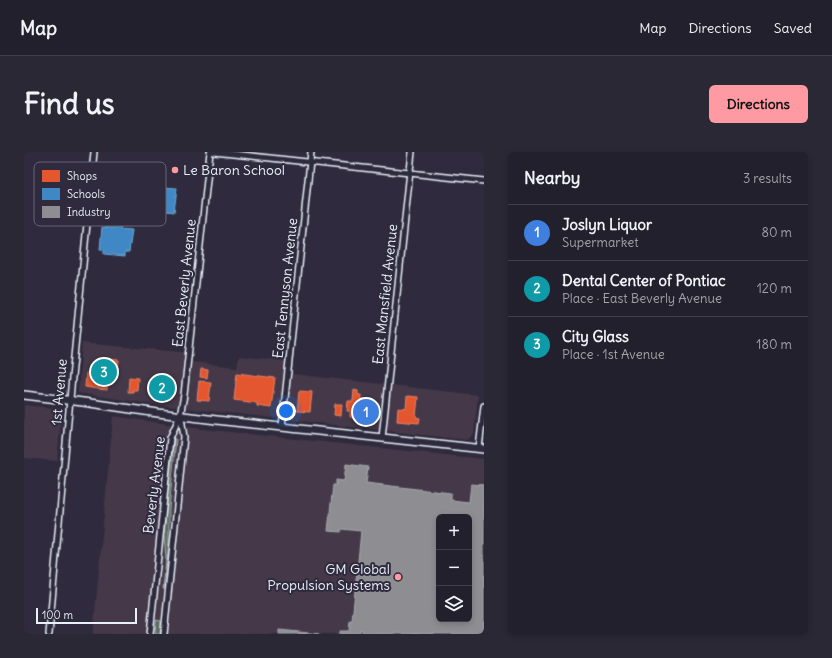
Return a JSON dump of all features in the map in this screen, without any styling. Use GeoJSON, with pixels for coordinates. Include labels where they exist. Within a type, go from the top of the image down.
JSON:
{"type":"FeatureCollection","features":[{"type":"Feature","properties":{"kind":"main road"},"geometry":{"type":"LineString","coordinates":[[24,395],[180,416],[482,449]]}},
{"type":"Feature","properties":{"kind":"street","name":"1st Avenue"},"geometry":{"type":"LineString","coordinates":[[93,162],[94,152]]}},
{"type":"Feature","properties":{"kind":"street","name":"East Beverly Avenue"},"geometry":{"type":"LineString","coordinates":[[180,416],[184,395],[210,152]]}},
{"type":"Feature","properties":{"kind":"street"},"geometry":{"type":"LineString","coordinates":[[214,152],[484,181]]}},
{"type":"Feature","properties":{"kind":"street","name":"East Tennyson Avenue"},"geometry":{"type":"LineString","coordinates":[[282,427],[311,152]]}},
{"type":"Feature","properties":{"kind":"street","name":"East Mansfield Avenue"},"geometry":{"type":"LineString","coordinates":[[382,438],[412,152]]}},
{"type":"Feature","properties":{"kind":"street","name":"1st Avenue"},"geometry":{"type":"LineString","coordinates":[[49,634],[87,226]]}},
{"type":"Feature","properties":{"kind":"street"},"geometry":{"type":"LineString","coordinates":[[482,449],[484,406]]}},
{"type":"Feature","properties":{"kind":"street","name":"Beverly Avenue"},"geometry":{"type":"LineString","coordinates":[[150,634],[170,438],[180,416]]}},
{"type":"Feature","properties":{"kind":"street","name":"Beverly Avenue"},"geometry":{"type":"LineString","coordinates":[[164,634],[184,438],[180,416]]}},
{"type":"Feature","properties":{"kind":"shaded area"},"geometry":{"type":"Polygon","coordinates":[[[82,343],[192,353],[192,362],[237,367],[239,356],[293,362],[293,374],[478,395],[474,433],[468,440],[157,405],[78,393],[82,343]]]}},
{"type":"Feature","properties":{"kind":"shaded area"},"geometry":{"type":"Polygon","coordinates":[[[24,405],[62,409],[57,461],[24,458],[24,405]]]}},
{"type":"Feature","properties":{"kind":"shaded area"},"geometry":{"type":"Polygon","coordinates":[[[113,416],[202,429],[484,459],[484,634],[93,634],[113,416]]]}},
{"type":"Feature","properties":{"kind":"green space"},"geometry":{"type":"Polygon","coordinates":[[[175,438],[169,509],[169,543],[163,589],[166,560],[164,534],[175,438]]]}},
{"type":"Feature","properties":{"kind":"green space"},"geometry":{"type":"Polygon","coordinates":[[[157,620],[161,621],[160,634],[155,634],[157,620]]]}},
{"type":"Feature","properties":{"kind":"building: Shops"},"geometry":{"type":"Polygon","coordinates":[[[101,358],[119,360],[118,369],[109,368],[107,390],[98,389],[101,358]]]}},
{"type":"Feature","properties":{"kind":"building: Shops"},"geometry":{"type":"Polygon","coordinates":[[[201,369],[208,370],[207,378],[200,377],[201,369]]]}},
{"type":"Feature","properties":{"kind":"building: Shops"},"geometry":{"type":"Polygon","coordinates":[[[86,373],[99,375],[98,389],[85,387],[86,373]]]}},
{"type":"Feature","properties":{"kind":"building: Shops"},"geometry":{"type":"Polygon","coordinates":[[[237,373],[275,378],[271,408],[257,406],[257,403],[234,400],[237,373]]]}},
{"type":"Feature","properties":{"kind":"building: Shops"},"geometry":{"type":"Polygon","coordinates":[[[129,377],[138,378],[137,390],[133,390],[133,392],[128,392],[129,377]]]}},
{"type":"Feature","properties":{"kind":"building: Shops"},"geometry":{"type":"Polygon","coordinates":[[[153,379],[172,381],[170,396],[152,394],[153,379]]]}},
{"type":"Feature","properties":{"kind":"building: Shops"},"geometry":{"type":"Polygon","coordinates":[[[199,381],[211,382],[209,401],[197,400],[199,381]]]}},
{"type":"Feature","properties":{"kind":"building: Shops"},"geometry":{"type":"Polygon","coordinates":[[[354,390],[358,391],[358,395],[361,395],[359,418],[350,417],[350,411],[347,411],[348,401],[353,401],[354,390]]]}},
{"type":"Feature","properties":{"kind":"building: Shops"},"geometry":{"type":"Polygon","coordinates":[[[299,391],[312,392],[310,412],[297,411],[299,391]]]}},
{"type":"Feature","properties":{"kind":"building: Shops"},"geometry":{"type":"Polygon","coordinates":[[[407,396],[418,397],[416,417],[420,418],[419,423],[397,421],[398,408],[406,409],[407,396]]]}},
{"type":"Feature","properties":{"kind":"building: Shops"},"geometry":{"type":"Polygon","coordinates":[[[361,399],[373,400],[372,419],[359,418],[361,399]]]}},
{"type":"Feature","properties":{"kind":"building: Shops"},"geometry":{"type":"Polygon","coordinates":[[[335,404],[342,404],[341,416],[334,415],[335,404]]]}},
{"type":"Feature","properties":{"kind":"building: Schools"},"geometry":{"type":"Polygon","coordinates":[[[166,187],[177,188],[174,212],[166,211],[166,187]]]}},
{"type":"Feature","properties":{"kind":"building: Schools"},"geometry":{"type":"Polygon","coordinates":[[[114,226],[121,226],[120,229],[132,230],[129,252],[125,252],[125,256],[104,254],[104,250],[100,249],[102,227],[114,228],[114,226]]]}},
{"type":"Feature","properties":{"kind":"building: Industry","name":"GM Global Propulsion Systems"},"geometry":{"type":"Polygon","coordinates":[[[346,464],[368,467],[366,483],[451,493],[451,500],[469,502],[471,484],[484,485],[484,634],[362,634],[363,630],[360,630],[360,634],[340,634],[340,631],[349,631],[350,621],[352,621],[361,531],[341,529],[341,532],[328,531],[333,485],[336,485],[336,480],[344,481],[346,464]]]}},
{"type":"Feature","properties":{"kind":"building: Industry","name":"GM Global Propulsion Systems"},"geometry":{"type":"Polygon","coordinates":[[[279,630],[319,634],[279,634],[279,630]]]}},
{"type":"Feature","properties":{"kind":"place","name":"Le Baron School"},"geometry":{"type":"Point","coordinates":[175,170]}},
{"type":"Feature","properties":{"kind":"place","name":"City Glass"},"geometry":{"type":"Point","coordinates":[104,372]}},
{"type":"Feature","properties":{"kind":"place","name":"Dental Center of Pontiac"},"geometry":{"type":"Point","coordinates":[162,388]}},
{"type":"Feature","properties":{"kind":"place","name":"Joslyn Liquor"},"geometry":{"type":"Point","coordinates":[366,412]}},
{"type":"Feature","properties":{"kind":"place","name":"GM Global Propulsion Systems"},"geometry":{"type":"Point","coordinates":[398,577]}}]}
